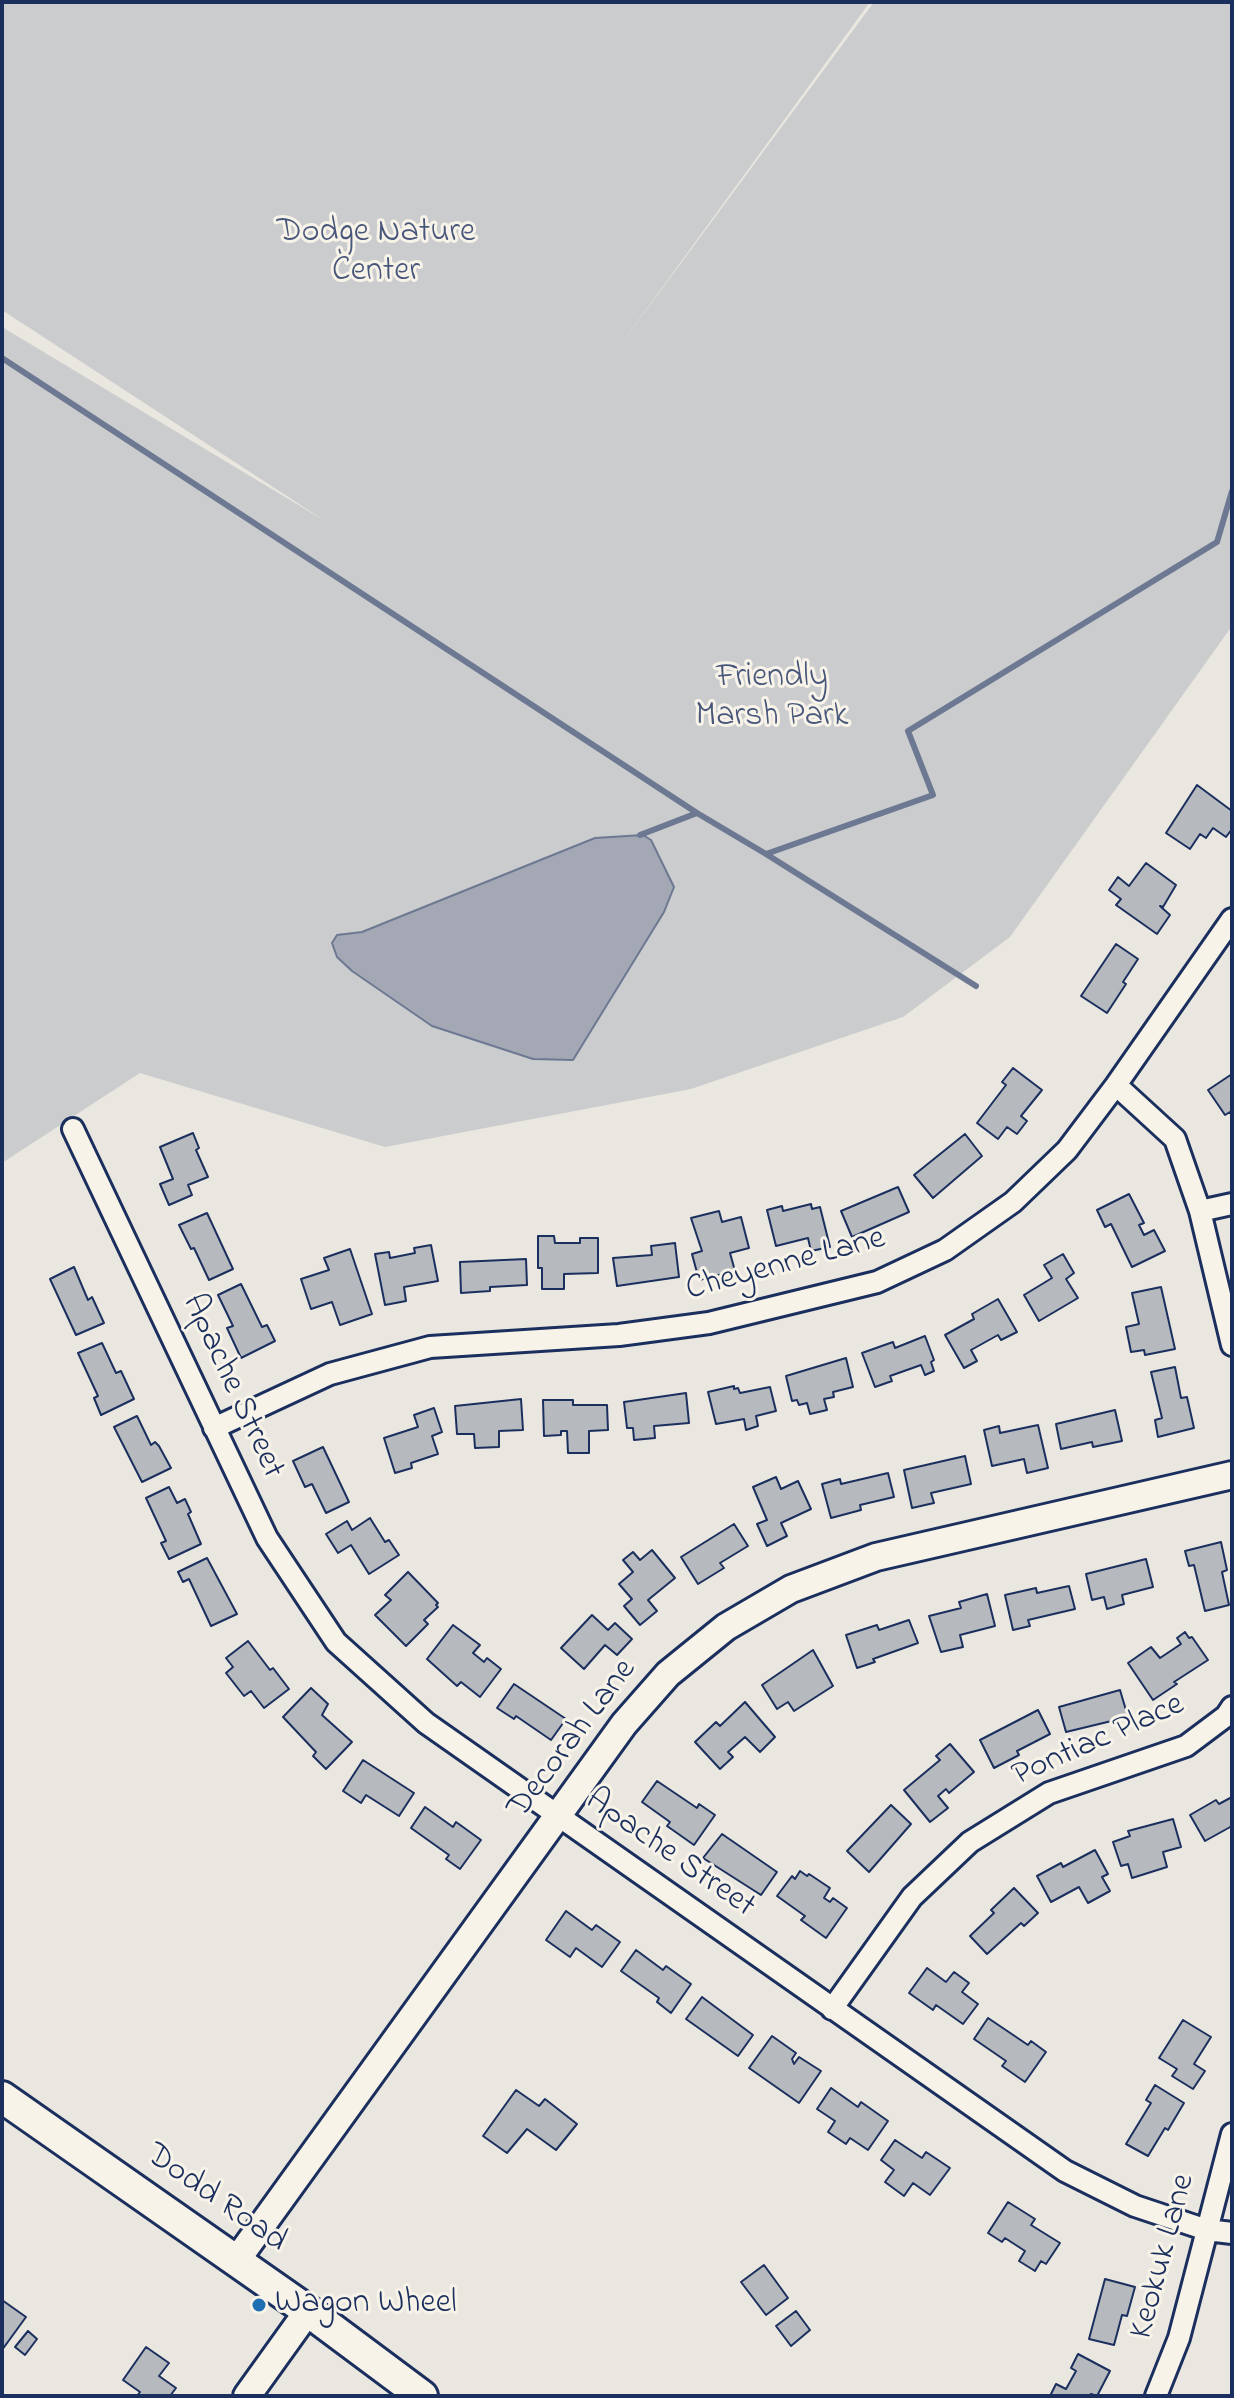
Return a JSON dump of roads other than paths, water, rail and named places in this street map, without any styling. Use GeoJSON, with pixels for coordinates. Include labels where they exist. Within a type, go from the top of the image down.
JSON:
{"type":"FeatureCollection","features":[{"type":"Feature","properties":{"kind":"main road","name":"Dodd Road"},"geometry":{"type":"LineString","coordinates":[[2,2097],[308,2311],[422,2396]]}},
{"type":"Feature","properties":{"kind":"street","name":"Cheyenne Lane"},"geometry":{"type":"LineString","coordinates":[[214,1428],[330,1374],[430,1347],[619,1335],[709,1323],[877,1282],[945,1250],[1013,1202],[1067,1150],[1232,919]]}},
{"type":"Feature","properties":{"kind":"street"},"geometry":{"type":"LineString","coordinates":[[1116,1085],[1175,1139],[1200,1211],[1232,1345]]}},
{"type":"Feature","properties":{"kind":"street","name":"Apache Street"},"geometry":{"type":"LineString","coordinates":[[73,1129],[267,1538],[336,1642],[426,1723],[1065,2171],[1135,2206],[1207,2230],[1232,2233]]}},
{"type":"Feature","properties":{"kind":"street"},"geometry":{"type":"LineString","coordinates":[[1200,1211],[1232,1204]]}},
{"type":"Feature","properties":{"kind":"street","name":"Decorah Lane"},"geometry":{"type":"LineString","coordinates":[[236,2261],[624,1724],[668,1674],[726,1627],[791,1589],[876,1557],[1232,1475]]}},
{"type":"Feature","properties":{"kind":"street","name":"Pontiac Place"},"geometry":{"type":"LineString","coordinates":[[832,2009],[912,1897],[970,1842],[1049,1793],[1186,1746],[1226,1716],[1232,1707]]}},
{"type":"Feature","properties":{"kind":"street","name":"Keokuk Lane"},"geometry":{"type":"LineString","coordinates":[[1156,2396],[1179,2338],[1232,2134]]}},
{"type":"Feature","properties":{"kind":"street"},"geometry":{"type":"LineString","coordinates":[[247,2396],[308,2311]]}},
{"type":"Feature","properties":{"kind":"waterway"},"geometry":{"type":"LineString","coordinates":[[2,358],[697,813],[976,986]]}},
{"type":"Feature","properties":{"kind":"waterway"},"geometry":{"type":"LineString","coordinates":[[766,854],[933,795],[908,731],[1217,542],[1232,491]]}},
{"type":"Feature","properties":{"kind":"waterway"},"geometry":{"type":"LineString","coordinates":[[640,835],[697,813]]}},
{"type":"Feature","properties":{"kind":"place","name":"Wagon Wheel"},"geometry":{"type":"Point","coordinates":[259,2305]}},
{"type":"Feature","properties":{"kind":"park label","name":"Dodge Nature Center"},"geometry":{"type":"Point","coordinates":[376,254]}},
{"type":"Feature","properties":{"kind":"park label","name":"Friendly Marsh Park"},"geometry":{"type":"Point","coordinates":[772,698]}}]}
